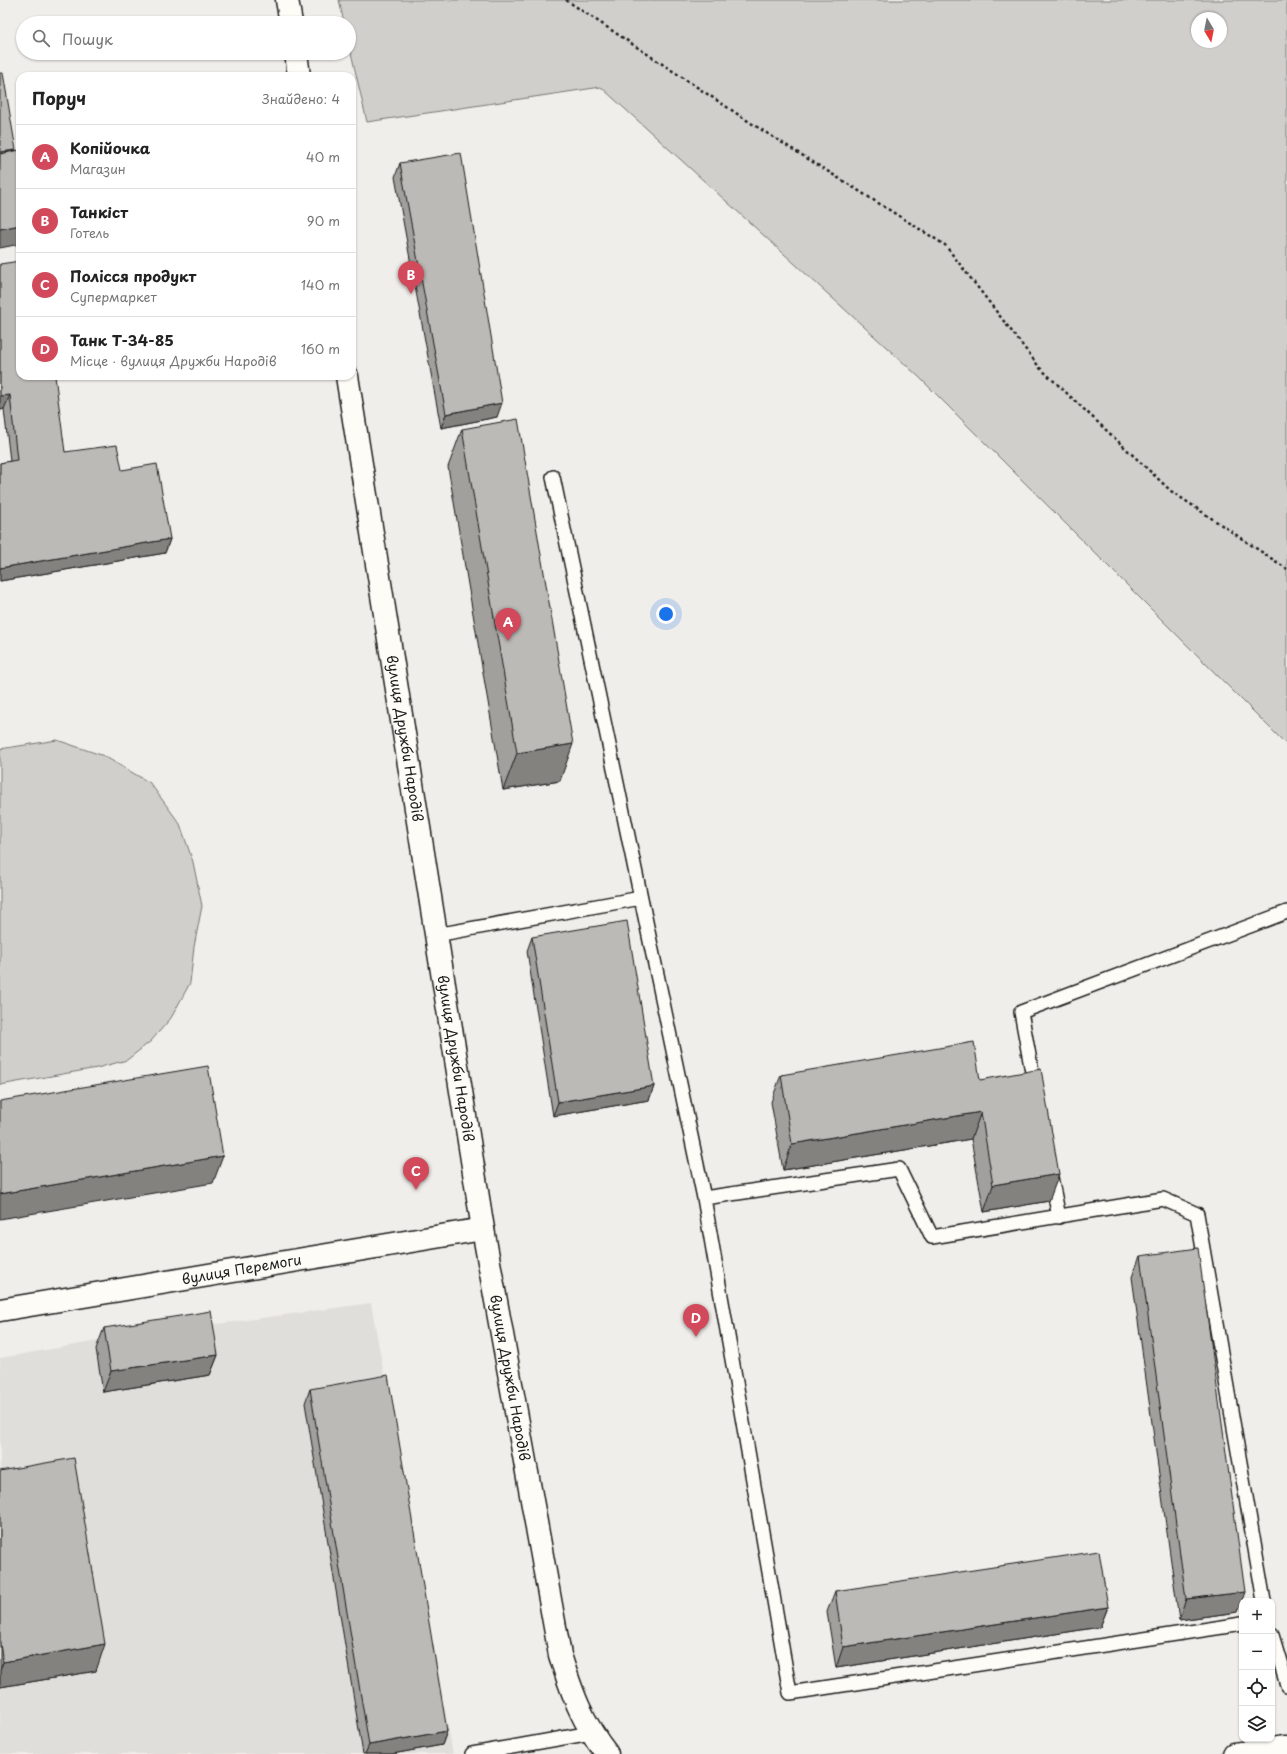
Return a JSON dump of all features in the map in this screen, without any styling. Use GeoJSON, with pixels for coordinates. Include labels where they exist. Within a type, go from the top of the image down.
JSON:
{"type":"FeatureCollection","features":[{"type":"Feature","properties":{"kind":"main road"},"geometry":{"type":"LineString","coordinates":[[287,0],[290,16]]}},
{"type":"Feature","properties":{"kind":"main road"},"geometry":{"type":"LineString","coordinates":[[297,60],[298,72]]}},
{"type":"Feature","properties":{"kind":"main road","name":"вулиця Дружби Народів"},"geometry":{"type":"LineString","coordinates":[[348,380],[483,1229],[560,1655],[577,1704],[591,1733],[607,1754]]}},
{"type":"Feature","properties":{"kind":"main road","name":"вулиця Перемоги"},"geometry":{"type":"LineString","coordinates":[[0,1310],[483,1229]]}},
{"type":"Feature","properties":{"kind":"main road"},"geometry":{"type":"LineString","coordinates":[[1234,1754],[1287,1747]]}},
{"type":"Feature","properties":{"kind":"lane"},"geometry":{"type":"LineString","coordinates":[[553,477],[704,1198],[790,1693],[1239,1624]]}},
{"type":"Feature","properties":{"kind":"lane"},"geometry":{"type":"LineString","coordinates":[[436,935],[641,898]]}},
{"type":"Feature","properties":{"kind":"lane"},"geometry":{"type":"LineString","coordinates":[[1038,1103],[1021,1012],[1287,912]]}},
{"type":"Feature","properties":{"kind":"lane"},"geometry":{"type":"LineString","coordinates":[[1048,1156],[1059,1217]]}},
{"type":"Feature","properties":{"kind":"lane"},"geometry":{"type":"LineString","coordinates":[[704,1198],[899,1169],[932,1236],[1059,1217],[1163,1199],[1197,1214],[1263,1598]]}},
{"type":"Feature","properties":{"kind":"lane"},"geometry":{"type":"LineString","coordinates":[[1275,1645],[1287,1685]]}},
{"type":"Feature","properties":{"kind":"lane"},"geometry":{"type":"LineString","coordinates":[[472,1754],[591,1733]]}},
{"type":"Feature","properties":{"kind":"path"},"geometry":{"type":"LineString","coordinates":[[566,0],[754,126],[945,245],[1040,368],[1170,491],[1287,569]]}},
{"type":"Feature","properties":{"kind":"shaded area"},"geometry":{"type":"Polygon","coordinates":[[[339,0],[1287,0],[1287,745],[919,377],[601,87],[367,122],[353,60],[356,60],[356,16],[342,16],[339,0]]]}},
{"type":"Feature","properties":{"kind":"shaded area"},"geometry":{"type":"Polygon","coordinates":[[[57,740],[104,756],[150,783],[180,824],[193,862],[202,906],[194,947],[190,983],[171,1018],[151,1041],[127,1060],[97,1068],[0,1085],[0,749],[57,740]]]}},
{"type":"Feature","properties":{"kind":"shaded area"},"geometry":{"type":"Polygon","coordinates":[[[371,1303],[453,1754],[0,1754],[0,1358],[109,1339],[371,1303]]]}},
{"type":"Feature","properties":{"kind":"building"},"geometry":{"type":"Polygon","coordinates":[[[0,73],[3,73],[16,150],[0,152],[0,73]]]}},
{"type":"Feature","properties":{"kind":"building"},"geometry":{"type":"Polygon","coordinates":[[[16,151],[16,226],[0,229],[0,154],[16,151]]]}},
{"type":"Feature","properties":{"kind":"building"},"geometry":{"type":"Polygon","coordinates":[[[461,153],[502,403],[446,414],[400,163],[461,153]]]}},
{"type":"Feature","properties":{"kind":"building"},"geometry":{"type":"Polygon","coordinates":[[[16,262],[16,380],[56,380],[65,452],[117,445],[122,470],[157,464],[170,539],[0,568],[0,463],[17,460],[10,395],[0,396],[0,264],[16,262]]]}},
{"type":"Feature","properties":{"kind":"building"},"geometry":{"type":"Polygon","coordinates":[[[518,419],[573,744],[517,753],[462,429],[518,419]]]}},
{"type":"Feature","properties":{"kind":"building"},"geometry":{"type":"Polygon","coordinates":[[[627,921],[654,1086],[558,1102],[532,937],[627,921]]]}},
{"type":"Feature","properties":{"kind":"building"},"geometry":{"type":"Polygon","coordinates":[[[974,1042],[980,1080],[1041,1069],[1059,1174],[993,1185],[981,1112],[792,1144],[781,1075],[974,1042]]]}},
{"type":"Feature","properties":{"kind":"building"},"geometry":{"type":"Polygon","coordinates":[[[208,1066],[223,1156],[0,1194],[0,1101],[208,1066]]]}},
{"type":"Feature","properties":{"kind":"building"},"geometry":{"type":"Polygon","coordinates":[[[1198,1248],[1245,1592],[1186,1599],[1140,1256],[1198,1248]]]}},
{"type":"Feature","properties":{"kind":"building"},"geometry":{"type":"Polygon","coordinates":[[[211,1311],[218,1355],[111,1371],[104,1328],[211,1311]]]}},
{"type":"Feature","properties":{"kind":"building"},"geometry":{"type":"Polygon","coordinates":[[[388,1375],[447,1731],[369,1745],[310,1389],[388,1375]]]}},
{"type":"Feature","properties":{"kind":"building"},"geometry":{"type":"Polygon","coordinates":[[[74,1458],[105,1644],[3,1662],[0,1644],[0,1471],[74,1458]]]}},
{"type":"Feature","properties":{"kind":"building"},"geometry":{"type":"Polygon","coordinates":[[[1099,1551],[1108,1607],[843,1647],[835,1591],[1099,1551]]]}},
{"type":"Feature","properties":{"kind":"place","name":"Танкіст"},"geometry":{"type":"Point","coordinates":[411,294]}},
{"type":"Feature","properties":{"kind":"place","name":"Копійочка"},"geometry":{"type":"Point","coordinates":[508,641]}},
{"type":"Feature","properties":{"kind":"place","name":"Полісся продукт"},"geometry":{"type":"Point","coordinates":[416,1190]}},
{"type":"Feature","properties":{"kind":"place","name":"Танк Т-34-85"},"geometry":{"type":"Point","coordinates":[696,1337]}}]}
